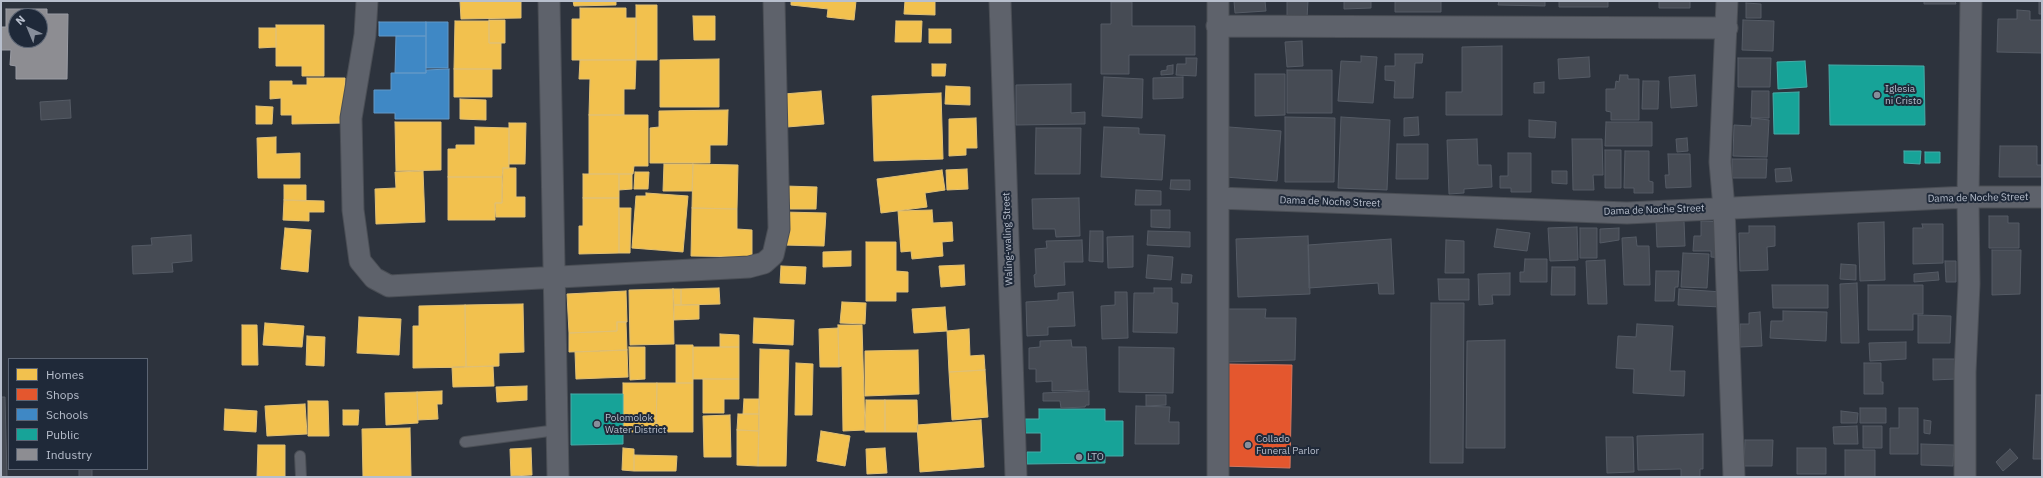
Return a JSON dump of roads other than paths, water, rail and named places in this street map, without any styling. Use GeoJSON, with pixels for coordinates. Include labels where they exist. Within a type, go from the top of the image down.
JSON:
{"type":"FeatureCollection","features":[{"type":"Feature","properties":{"kind":"street"},"geometry":{"type":"LineString","coordinates":[[367,1],[364,35],[351,118],[353,210],[360,261],[374,278],[389,286],[749,267],[764,263],[773,255],[779,229],[774,1]]}},
{"type":"Feature","properties":{"kind":"street"},"geometry":{"type":"LineString","coordinates":[[549,1],[558,477]]}},
{"type":"Feature","properties":{"kind":"street","name":"Waling-waling Street"},"geometry":{"type":"LineString","coordinates":[[1000,1],[1016,477]]}},
{"type":"Feature","properties":{"kind":"street"},"geometry":{"type":"LineString","coordinates":[[1218,1],[1218,477]]}},
{"type":"Feature","properties":{"kind":"street"},"geometry":{"type":"LineString","coordinates":[[1727,1],[1720,162],[1724,208],[1734,477]]}},
{"type":"Feature","properties":{"kind":"street"},"geometry":{"type":"LineString","coordinates":[[1965,477],[1965,372],[1969,284],[1968,197],[1971,1]]}},
{"type":"Feature","properties":{"kind":"street"},"geometry":{"type":"LineString","coordinates":[[1217,26],[1727,28]]}},
{"type":"Feature","properties":{"kind":"street","name":"Dama de Noche Street"},"geometry":{"type":"LineString","coordinates":[[1218,198],[1627,213],[1968,197],[2042,197]]}},
{"type":"Feature","properties":{"kind":"lane"},"geometry":{"type":"LineString","coordinates":[[465,442],[557,430]]}},
{"type":"Feature","properties":{"kind":"lane"},"geometry":{"type":"LineString","coordinates":[[300,456],[301,477]]}},
{"type":"Feature","properties":{"kind":"place","name":"Iglesia ni Cristo"},"geometry":{"type":"Point","coordinates":[1877,95]}},
{"type":"Feature","properties":{"kind":"place","name":"Polomolok Water District"},"geometry":{"type":"Point","coordinates":[597,424]}},
{"type":"Feature","properties":{"kind":"place","name":"Collado Funeral Parlor"},"geometry":{"type":"Point","coordinates":[1248,445]}},
{"type":"Feature","properties":{"kind":"place","name":"LTO"},"geometry":{"type":"Point","coordinates":[1079,457]}}]}
